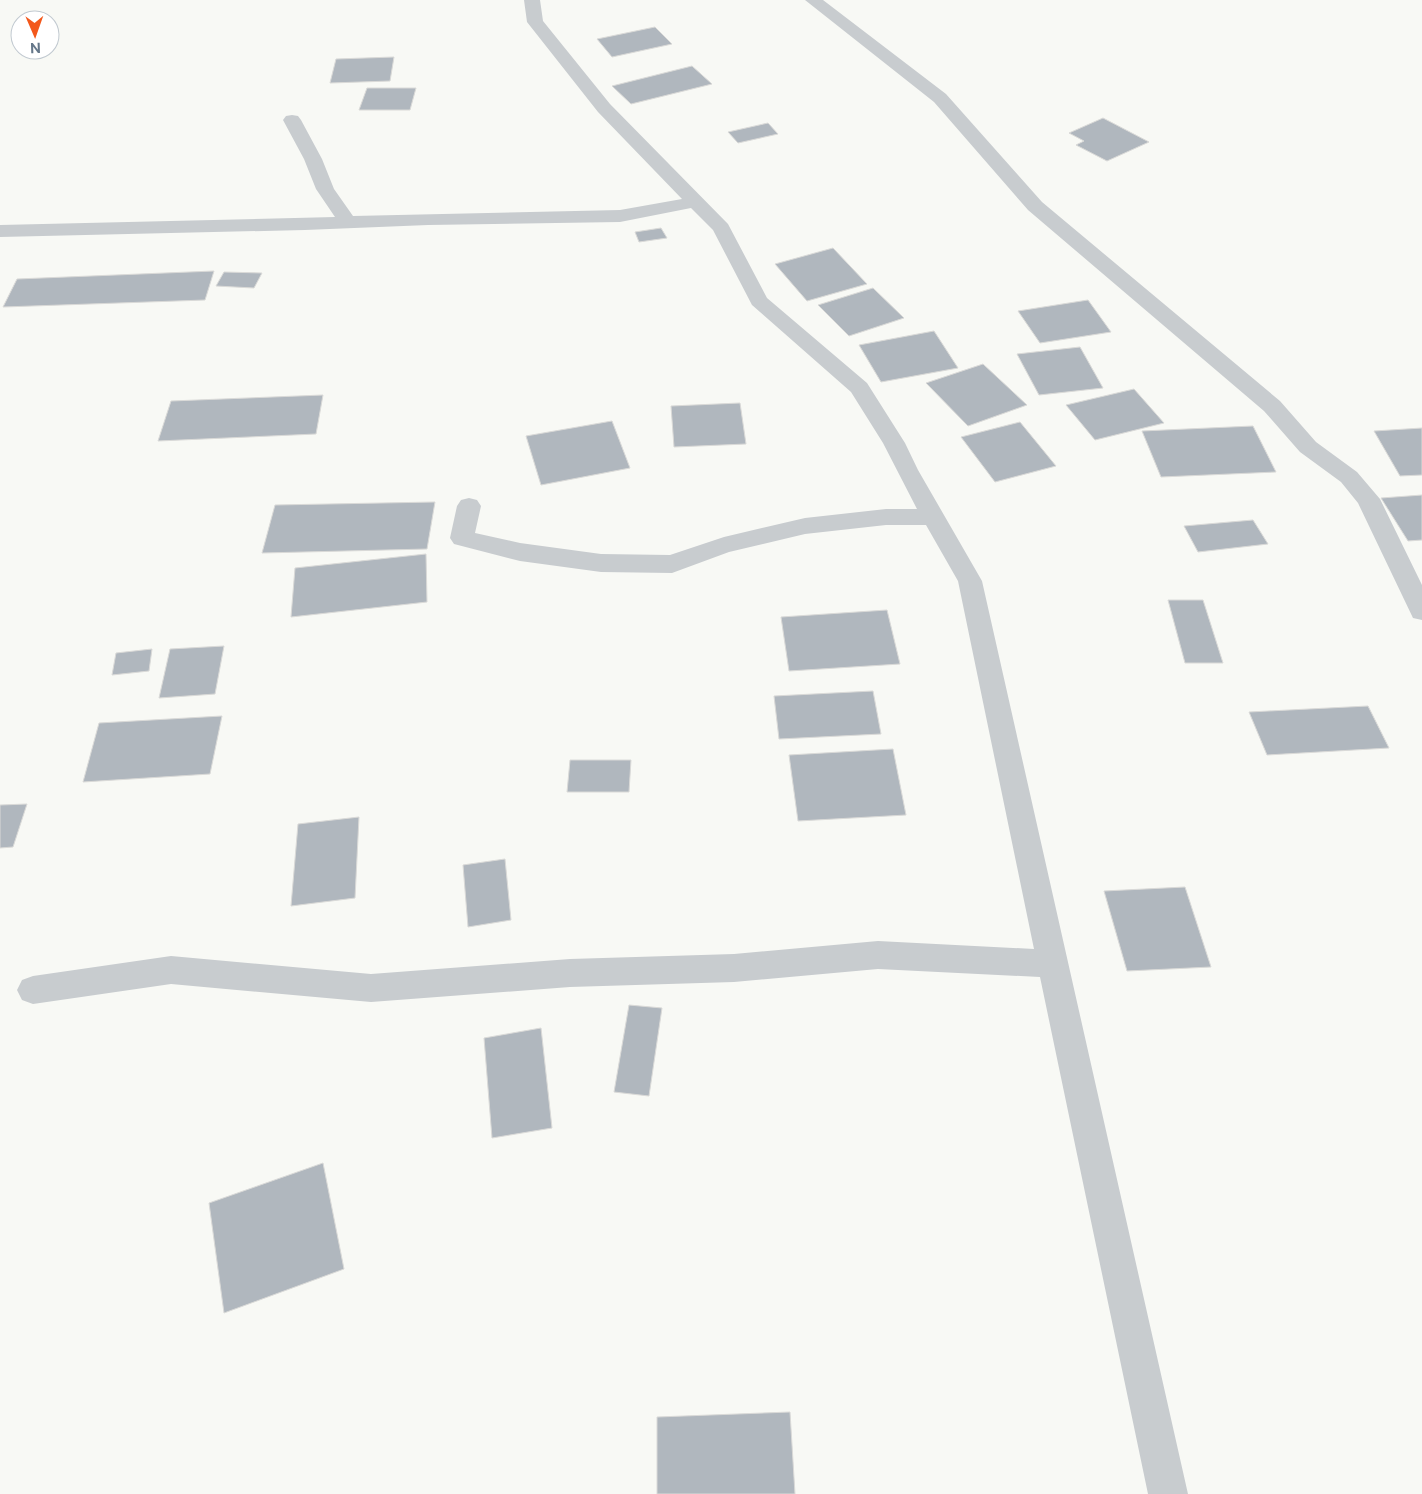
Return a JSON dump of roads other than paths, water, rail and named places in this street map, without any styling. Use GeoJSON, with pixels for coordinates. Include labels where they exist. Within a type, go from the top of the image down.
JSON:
{"type":"FeatureCollection","features":[{"type":"Feature","properties":{"kind":"street"},"geometry":{"type":"LineString","coordinates":[[532,0],[535,22],[597,100],[721,228],[759,301],[859,388],[894,444],[970,581],[1168,1494]]}},
{"type":"Feature","properties":{"kind":"street"},"geometry":{"type":"LineString","coordinates":[[813,0],[940,98],[1035,206],[1272,406],[1308,447],[1349,478],[1368,499],[1422,611]]}},
{"type":"Feature","properties":{"kind":"street"},"geometry":{"type":"LineString","coordinates":[[292,120],[313,159],[325,189],[348,222]]}},
{"type":"Feature","properties":{"kind":"street"},"geometry":{"type":"LineString","coordinates":[[0,231],[620,216],[696,202]]}},
{"type":"Feature","properties":{"kind":"street"},"geometry":{"type":"LineString","coordinates":[[469,506],[462,538],[520,552],[601,563],[672,564],[724,545],[805,526],[886,517],[933,517]]}},
{"type":"Feature","properties":{"kind":"street"},"geometry":{"type":"LineString","coordinates":[[33,990],[171,970],[371,988],[570,973],[734,968],[878,955],[1052,964]]}}]}
